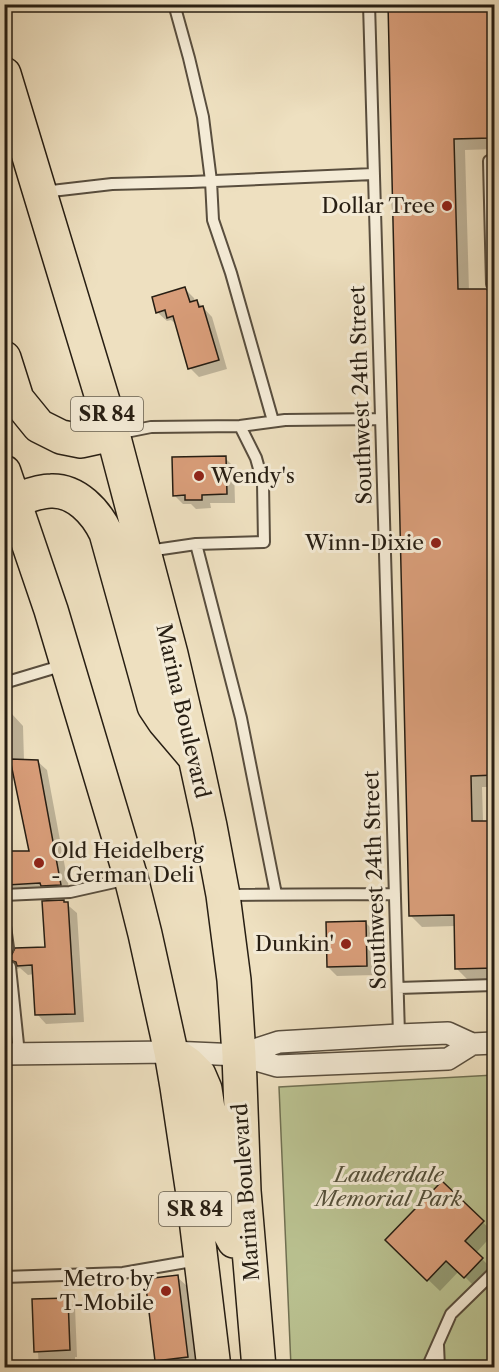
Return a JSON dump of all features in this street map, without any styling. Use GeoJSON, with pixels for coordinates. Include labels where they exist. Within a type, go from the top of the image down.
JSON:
{"type":"FeatureCollection","features":[{"type":"Feature","properties":{"kind":"main road","name":"Marina Boulevard"},"geometry":{"type":"LineString","coordinates":[[4,74],[113,434],[145,552],[195,758],[223,895],[234,980],[243,1180],[259,1368]]}},
{"type":"Feature","properties":{"kind":"main road"},"geometry":{"type":"LineString","coordinates":[[4,163],[40,193]]}},
{"type":"Feature","properties":{"kind":"main road"},"geometry":{"type":"LineString","coordinates":[[4,358],[17,399],[39,426],[61,437],[81,441],[113,434]]}},
{"type":"Feature","properties":{"kind":"main road"},"geometry":{"type":"LineString","coordinates":[[9,486],[42,492],[51,490],[71,495],[85,504],[100,522],[106,532],[154,706],[195,758]]}},
{"type":"Feature","properties":{"kind":"main road","name":"SR 84"},"geometry":{"type":"LineString","coordinates":[[9,486],[51,610],[131,878],[145,934],[171,1052],[189,1170],[214,1368]]}},
{"type":"Feature","properties":{"kind":"main road"},"geometry":{"type":"LineString","coordinates":[[171,1052],[199,1075],[205,1089],[226,1226],[250,1271]]}},
{"type":"Feature","properties":{"kind":"street"},"geometry":{"type":"LineString","coordinates":[[239,1055],[279,1042],[399,1035],[448,1033],[472,1044],[495,1043]]}},
{"type":"Feature","properties":{"kind":"street"},"geometry":{"type":"LineString","coordinates":[[12,1054],[171,1052],[239,1055],[277,1066],[448,1059],[472,1044]]}},
{"type":"Feature","properties":{"kind":"lane"},"geometry":{"type":"LineString","coordinates":[[174,4],[203,117],[213,220],[231,273],[273,421]]}},
{"type":"Feature","properties":{"kind":"lane","name":"Southwest 24th Street"},"geometry":{"type":"LineString","coordinates":[[369,4],[399,1035]]}},
{"type":"Feature","properties":{"kind":"lane"},"geometry":{"type":"LineString","coordinates":[[495,161],[489,161],[492,284],[495,284]]}},
{"type":"Feature","properties":{"kind":"lane"},"geometry":{"type":"LineString","coordinates":[[40,193],[111,184],[374,174]]}},
{"type":"Feature","properties":{"kind":"lane"},"geometry":{"type":"LineString","coordinates":[[113,434],[151,427],[240,426],[285,420],[381,419]]}},
{"type":"Feature","properties":{"kind":"lane"},"geometry":{"type":"LineString","coordinates":[[145,552],[196,544],[264,542],[263,483],[256,458],[240,426]]}},
{"type":"Feature","properties":{"kind":"lane"},"geometry":{"type":"LineString","coordinates":[[196,544],[241,718],[276,894]]}},
{"type":"Feature","properties":{"kind":"lane"},"geometry":{"type":"LineString","coordinates":[[4,683],[67,664]]}},
{"type":"Feature","properties":{"kind":"lane"},"geometry":{"type":"LineString","coordinates":[[4,896],[70,892],[131,878]]}},
{"type":"Feature","properties":{"kind":"lane"},"geometry":{"type":"LineString","coordinates":[[223,895],[395,894]]}},
{"type":"Feature","properties":{"kind":"lane"},"geometry":{"type":"LineString","coordinates":[[4,919],[8,948]]}},
{"type":"Feature","properties":{"kind":"lane"},"geometry":{"type":"LineString","coordinates":[[10,967],[12,1054]]}},
{"type":"Feature","properties":{"kind":"lane"},"geometry":{"type":"LineString","coordinates":[[398,988],[495,985]]}},
{"type":"Feature","properties":{"kind":"lane"},"geometry":{"type":"LineString","coordinates":[[4,1277],[123,1273],[201,1259]]}},
{"type":"Feature","properties":{"kind":"lane"},"geometry":{"type":"LineString","coordinates":[[427,1368],[451,1314],[495,1272]]}},
{"type":"Feature","properties":{"kind":"lane"},"geometry":{"type":"LineString","coordinates":[[438,1342],[440,1368]]}},
{"type":"Feature","properties":{"kind":"green space","name":"Lauderdale Memorial Park"},"geometry":{"type":"Polygon","coordinates":[[[494,1075],[494,1367],[291,1367],[279,1087],[494,1075]]]}},
{"type":"Feature","properties":{"kind":"building"},"geometry":{"type":"Polygon","coordinates":[[[388,4],[495,4],[495,113],[491,113],[491,138],[454,139],[458,289],[495,291],[495,775],[471,776],[472,821],[495,821],[495,968],[455,969],[454,915],[409,916],[388,4]]]}},
{"type":"Feature","properties":{"kind":"building"},"geometry":{"type":"Polygon","coordinates":[[[185,287],[190,302],[197,300],[199,307],[203,306],[219,360],[188,369],[173,316],[167,318],[165,310],[156,313],[152,297],[185,287]]]}},
{"type":"Feature","properties":{"kind":"building","name":"Wendy's"},"geometry":{"type":"Polygon","coordinates":[[[226,456],[227,494],[202,495],[202,500],[185,500],[185,495],[173,496],[172,457],[226,456]]]}},
{"type":"Feature","properties":{"kind":"building"},"geometry":{"type":"Polygon","coordinates":[[[10,759],[38,760],[61,885],[41,886],[40,883],[7,885],[4,874],[4,851],[29,851],[10,759]]]}},
{"type":"Feature","properties":{"kind":"building"},"geometry":{"type":"Polygon","coordinates":[[[64,900],[68,902],[75,1014],[35,1015],[32,965],[17,966],[16,962],[10,960],[4,962],[4,955],[12,954],[15,948],[45,947],[42,901],[64,900]]]}},
{"type":"Feature","properties":{"kind":"building","name":"Dunkin'"},"geometry":{"type":"Polygon","coordinates":[[[366,921],[367,966],[327,967],[326,922],[366,921]]]}},
{"type":"Feature","properties":{"kind":"building"},"geometry":{"type":"Polygon","coordinates":[[[442,1181],[484,1221],[465,1241],[483,1258],[464,1278],[446,1261],[427,1281],[385,1240],[442,1181]]]}},
{"type":"Feature","properties":{"kind":"building"},"geometry":{"type":"Polygon","coordinates":[[[178,1275],[188,1357],[155,1361],[145,1279],[178,1275]]]}},
{"type":"Feature","properties":{"kind":"building"},"geometry":{"type":"Polygon","coordinates":[[[68,1298],[70,1350],[34,1352],[32,1299],[68,1298]]]}},
{"type":"Feature","properties":{"kind":"place","name":"Dollar Tree"},"geometry":{"type":"Point","coordinates":[447,206]}},
{"type":"Feature","properties":{"kind":"place","name":"Wendy's"},"geometry":{"type":"Point","coordinates":[199,476]}},
{"type":"Feature","properties":{"kind":"place","name":"Winn-Dixie"},"geometry":{"type":"Point","coordinates":[436,543]}},
{"type":"Feature","properties":{"kind":"place","name":"Old Heidelberg - German Deli"},"geometry":{"type":"Point","coordinates":[39,863]}},
{"type":"Feature","properties":{"kind":"place","name":"Dunkin'"},"geometry":{"type":"Point","coordinates":[346,944]}},
{"type":"Feature","properties":{"kind":"place","name":"Metro by T-Mobile"},"geometry":{"type":"Point","coordinates":[166,1291]}}]}
